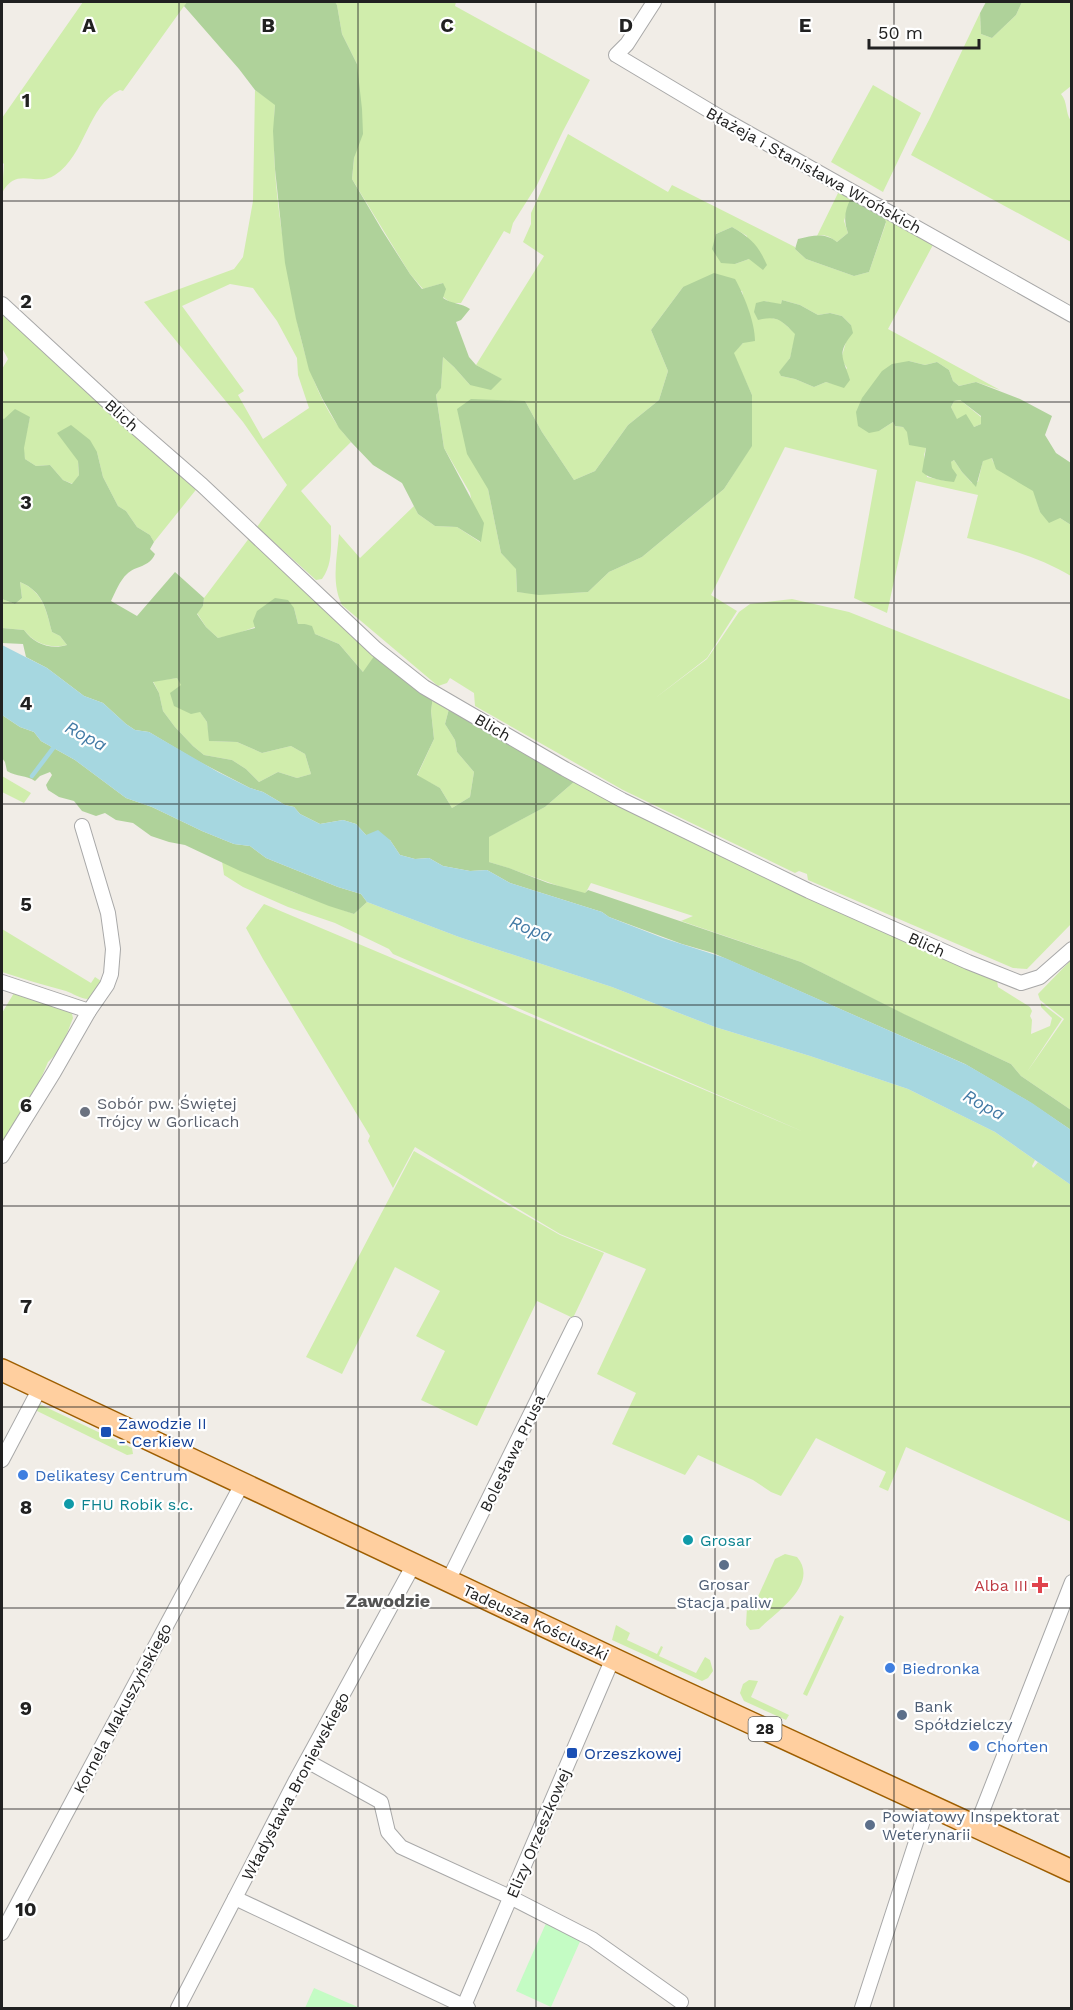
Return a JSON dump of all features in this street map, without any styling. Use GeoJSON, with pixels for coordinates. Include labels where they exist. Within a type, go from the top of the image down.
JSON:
{"type":"FeatureCollection","features":[{"type":"Feature","properties":{"kind":"main road","name":"Tadeusza Kościuszki"},"geometry":{"type":"LineString","coordinates":[[2,1370],[1071,1871]]}},
{"type":"Feature","properties":{"kind":"street","name":"Błażeja i Stanisława Wrońskich"},"geometry":{"type":"LineString","coordinates":[[654,2],[627,44],[616,55],[725,120],[1071,315]]}},
{"type":"Feature","properties":{"kind":"street","name":"Blich"},"geometry":{"type":"LineString","coordinates":[[2,304],[133,425],[202,485],[376,649],[424,687],[622,800],[809,891],[968,962],[1021,983],[1040,977],[1071,949]]}},
{"type":"Feature","properties":{"kind":"street"},"geometry":{"type":"LineString","coordinates":[[2,1156],[107,985],[111,974],[113,949],[108,913],[82,826]]}},
{"type":"Feature","properties":{"kind":"street"},"geometry":{"type":"LineString","coordinates":[[2,982],[89,1011]]}},
{"type":"Feature","properties":{"kind":"street","name":"Bolesława Prusa"},"geometry":{"type":"LineString","coordinates":[[448,1581],[575,1324]]}},
{"type":"Feature","properties":{"kind":"street"},"geometry":{"type":"LineString","coordinates":[[2,1460],[40,1388]]}},
{"type":"Feature","properties":{"kind":"street","name":"Kornela Makuszyńskiego"},"geometry":{"type":"LineString","coordinates":[[2,1933],[243,1484]]}},
{"type":"Feature","properties":{"kind":"street","name":"Władysława Broniewskiego"},"geometry":{"type":"LineString","coordinates":[[178,2008],[306,1761],[414,1564]]}},
{"type":"Feature","properties":{"kind":"street"},"geometry":{"type":"LineString","coordinates":[[976,1827],[1071,1582]]}},
{"type":"Feature","properties":{"kind":"street","name":"Elizy Orzeszkowej"},"geometry":{"type":"LineString","coordinates":[[465,2008],[613,1658]]}},
{"type":"Feature","properties":{"kind":"street"},"geometry":{"type":"LineString","coordinates":[[306,1761],[381,1802],[388,1832],[401,1847],[510,1897],[592,1939],[681,2001]]}},
{"type":"Feature","properties":{"kind":"street"},"geometry":{"type":"LineString","coordinates":[[862,2008],[928,1805]]}},
{"type":"Feature","properties":{"kind":"street"},"geometry":{"type":"LineString","coordinates":[[235,1898],[465,2008]]}},
{"type":"Feature","properties":{"kind":"green space"},"geometry":{"type":"Polygon","coordinates":[[[83,2],[187,2],[123,91],[120,90],[109,97],[100,107],[74,156],[65,166],[48,178],[14,180],[2,193],[4,164],[2,162],[2,118],[83,2]]]}},
{"type":"Feature","properties":{"kind":"green space"},"geometry":{"type":"Polygon","coordinates":[[[187,2],[335,2],[337,5],[342,34],[357,64],[362,109],[363,134],[354,158],[352,179],[410,274],[422,289],[443,283],[446,289],[443,298],[470,309],[461,320],[456,322],[469,357],[476,365],[502,379],[491,390],[470,385],[443,357],[441,388],[436,395],[444,448],[484,523],[481,542],[457,527],[435,526],[418,514],[402,483],[373,465],[351,442],[339,428],[322,398],[309,370],[285,263],[275,169],[273,131],[275,105],[255,90],[184,6],[187,2]]]}},
{"type":"Feature","properties":{"kind":"green space"},"geometry":{"type":"Polygon","coordinates":[[[335,2],[456,2],[455,6],[590,80],[537,185],[513,223],[510,234],[504,231],[461,303],[451,303],[443,297],[443,283],[423,289],[410,274],[352,179],[357,146],[357,64],[342,34],[335,2]]]}},
{"type":"Feature","properties":{"kind":"green space"},"geometry":{"type":"Polygon","coordinates":[[[986,2],[1022,2],[1016,15],[992,38],[981,34],[980,13],[986,2]]]}},
{"type":"Feature","properties":{"kind":"green space"},"geometry":{"type":"Polygon","coordinates":[[[1022,2],[1071,2],[1071,86],[1061,94],[1071,121],[1071,242],[911,155],[980,13],[981,34],[992,38],[1016,15],[1022,2]]]}},
{"type":"Feature","properties":{"kind":"green space"},"geometry":{"type":"Polygon","coordinates":[[[873,85],[921,113],[883,192],[831,162],[873,85]]]}},
{"type":"Feature","properties":{"kind":"green space"},"geometry":{"type":"Polygon","coordinates":[[[255,90],[275,104],[274,144],[278,204],[295,311],[306,358],[324,402],[336,423],[351,442],[301,491],[331,526],[330,560],[322,579],[316,580],[257,527],[287,485],[243,422],[144,302],[234,269],[243,257],[253,201],[255,90]],[[230,284],[182,306],[244,391],[238,395],[263,439],[309,408],[298,375],[297,358],[277,321],[253,288],[230,284]]]}},
{"type":"Feature","properties":{"kind":"green space"},"geometry":{"type":"Polygon","coordinates":[[[568,134],[668,192],[672,185],[795,247],[806,259],[854,276],[869,272],[886,223],[884,216],[934,243],[888,329],[1000,390],[976,382],[959,386],[953,381],[949,370],[937,362],[925,365],[909,361],[879,431],[893,422],[895,426],[903,427],[926,448],[924,455],[927,477],[946,481],[957,476],[951,468],[951,462],[954,460],[972,483],[978,482],[983,460],[992,458],[993,462],[1034,491],[1040,512],[1060,518],[1071,525],[1071,576],[1034,558],[967,538],[978,495],[916,481],[887,613],[854,598],[877,470],[785,447],[711,595],[737,611],[707,658],[654,699],[707,659],[739,612],[750,604],[792,599],[849,612],[1071,700],[1071,924],[1027,969],[1013,968],[808,880],[807,874],[799,871],[795,873],[623,790],[475,706],[474,693],[450,678],[447,683],[438,686],[342,605],[336,579],[339,534],[360,558],[414,506],[418,514],[435,526],[457,527],[480,542],[470,493],[444,448],[436,395],[441,387],[443,357],[470,385],[501,379],[476,365],[544,256],[523,242],[531,224],[531,213],[568,134]],[[732,227],[716,234],[735,264],[749,259],[747,236],[732,227]],[[683,287],[651,330],[668,371],[659,400],[628,425],[595,471],[574,480],[542,432],[525,401],[488,489],[501,553],[516,568],[517,592],[547,594],[588,592],[609,572],[642,557],[724,489],[752,445],[752,395],[733,353],[743,343],[745,304],[742,291],[683,287]],[[782,300],[781,305],[764,301],[768,317],[780,320],[796,334],[790,358],[780,372],[781,376],[814,387],[826,382],[834,384],[847,368],[841,359],[851,325],[842,316],[830,313],[818,315],[800,305],[782,300]]]}},
{"type":"Feature","properties":{"kind":"green space"},"geometry":{"type":"Polygon","coordinates":[[[839,191],[851,198],[844,221],[848,233],[837,242],[827,236],[817,236],[839,191]]]}},
{"type":"Feature","properties":{"kind":"green space"},"geometry":{"type":"Polygon","coordinates":[[[851,198],[884,216],[886,222],[869,272],[854,276],[806,259],[795,249],[798,239],[823,236],[837,242],[848,233],[845,215],[851,198]]]}},
{"type":"Feature","properties":{"kind":"green space"},"geometry":{"type":"Polygon","coordinates":[[[732,227],[757,247],[767,265],[763,270],[749,259],[735,264],[721,263],[712,249],[716,234],[732,227]]]}},
{"type":"Feature","properties":{"kind":"green space"},"geometry":{"type":"Polygon","coordinates":[[[714,273],[735,279],[753,326],[755,341],[743,343],[734,353],[752,395],[752,446],[724,489],[642,557],[609,572],[588,592],[539,595],[517,592],[516,569],[501,553],[488,489],[467,454],[457,409],[471,399],[525,401],[542,432],[574,480],[595,471],[628,425],[659,400],[668,371],[651,330],[683,287],[714,273]]]}},
{"type":"Feature","properties":{"kind":"green space"},"geometry":{"type":"Polygon","coordinates":[[[782,300],[800,305],[818,315],[830,313],[842,316],[851,325],[853,333],[844,346],[842,356],[850,380],[844,388],[826,382],[814,387],[781,376],[779,372],[790,358],[795,334],[779,320],[770,318],[758,320],[754,312],[756,303],[764,301],[781,304],[782,300]]]}},
{"type":"Feature","properties":{"kind":"green space"},"geometry":{"type":"Polygon","coordinates":[[[2,307],[199,486],[154,542],[150,535],[137,527],[126,511],[118,506],[103,477],[97,452],[78,461],[79,475],[73,484],[63,480],[50,465],[36,466],[25,459],[23,448],[30,417],[4,420],[2,418],[2,369],[8,359],[2,348],[2,307]]]}},
{"type":"Feature","properties":{"kind":"green space"},"geometry":{"type":"Polygon","coordinates":[[[909,361],[925,365],[937,362],[949,370],[953,381],[959,386],[976,382],[1020,399],[1052,416],[1045,435],[1056,453],[1071,463],[1071,525],[1060,518],[1049,523],[1040,512],[1033,491],[996,469],[992,458],[983,461],[976,487],[954,460],[951,462],[952,468],[957,475],[954,482],[937,479],[922,472],[926,448],[909,445],[907,432],[903,427],[895,426],[893,422],[879,431],[869,433],[858,426],[856,412],[862,398],[882,371],[892,364],[909,361]],[[960,400],[954,401],[951,407],[957,419],[966,414],[974,427],[981,424],[981,416],[960,400]]]}},
{"type":"Feature","properties":{"kind":"green space"},"geometry":{"type":"Polygon","coordinates":[[[960,400],[981,417],[981,424],[974,427],[957,420],[951,407],[954,401],[960,400]]]}},
{"type":"Feature","properties":{"kind":"green space"},"geometry":{"type":"Polygon","coordinates":[[[15,409],[30,417],[24,448],[25,459],[36,466],[50,465],[63,480],[72,484],[79,475],[78,461],[57,433],[71,425],[90,440],[97,452],[103,477],[118,506],[126,511],[137,527],[150,535],[154,542],[150,549],[155,554],[149,562],[124,577],[111,601],[137,616],[175,572],[204,598],[203,606],[197,614],[218,638],[255,628],[253,621],[257,611],[275,598],[288,600],[294,608],[298,624],[312,626],[315,634],[339,644],[363,672],[377,652],[433,696],[431,711],[434,739],[417,775],[440,788],[452,808],[470,797],[474,772],[457,752],[455,740],[445,724],[450,705],[575,781],[545,807],[489,837],[489,862],[548,883],[585,893],[588,890],[801,962],[1011,1064],[1021,1076],[1071,1110],[1071,1130],[1028,1101],[965,1064],[713,953],[682,944],[609,917],[602,912],[510,883],[487,870],[470,871],[443,866],[429,858],[415,859],[400,855],[390,840],[366,835],[356,824],[343,820],[320,824],[300,814],[294,807],[250,788],[149,732],[135,730],[103,703],[84,696],[47,668],[26,657],[23,644],[2,643],[2,628],[24,630],[43,645],[55,647],[67,645],[60,636],[52,632],[43,602],[28,586],[20,582],[22,598],[15,604],[2,599],[2,418],[4,419],[15,409]],[[177,678],[153,682],[159,693],[163,711],[175,727],[204,755],[232,760],[246,769],[259,782],[278,772],[297,778],[311,774],[305,754],[291,746],[262,753],[237,742],[209,741],[207,722],[200,712],[191,714],[174,706],[170,693],[181,685],[177,678]]]}},
{"type":"Feature","properties":{"kind":"green space"},"geometry":{"type":"Polygon","coordinates":[[[250,537],[377,652],[364,673],[339,644],[315,634],[305,624],[298,624],[294,608],[257,626],[228,636],[218,638],[206,627],[197,613],[203,606],[204,598],[250,537]]]}},
{"type":"Feature","properties":{"kind":"green space"},"geometry":{"type":"Polygon","coordinates":[[[20,582],[39,596],[52,632],[60,636],[67,645],[43,644],[33,639],[24,630],[2,628],[2,599],[15,604],[22,598],[20,582]]]}},
{"type":"Feature","properties":{"kind":"green space"},"geometry":{"type":"Polygon","coordinates":[[[177,678],[207,722],[210,741],[237,742],[262,753],[291,746],[305,754],[311,774],[297,778],[278,772],[259,782],[246,769],[232,760],[204,755],[175,727],[163,711],[159,693],[153,681],[177,678]]]}},
{"type":"Feature","properties":{"kind":"green space"},"geometry":{"type":"Polygon","coordinates":[[[433,696],[450,705],[445,724],[455,740],[457,752],[474,772],[470,797],[452,808],[440,788],[417,776],[434,739],[431,711],[433,696]]]}},
{"type":"Feature","properties":{"kind":"green space"},"geometry":{"type":"Polygon","coordinates":[[[2,715],[20,727],[34,732],[41,741],[75,760],[126,798],[152,807],[234,844],[250,846],[266,858],[361,894],[367,902],[354,914],[240,871],[185,845],[151,836],[133,823],[116,820],[105,813],[96,816],[82,811],[74,801],[59,797],[48,790],[46,785],[52,775],[50,772],[35,781],[7,771],[2,758],[2,715]]]}},
{"type":"Feature","properties":{"kind":"green space"},"geometry":{"type":"Polygon","coordinates":[[[2,776],[31,793],[24,803],[2,792],[2,776]]]}},
{"type":"Feature","properties":{"kind":"green space"},"geometry":{"type":"Polygon","coordinates":[[[575,781],[809,897],[997,981],[998,987],[1030,1007],[1032,1011],[1031,1034],[1050,1026],[1052,1018],[1041,1007],[1041,1003],[1062,1019],[1027,1072],[1064,1019],[1040,1000],[1038,994],[1071,960],[1071,1110],[1021,1076],[1011,1064],[903,1014],[801,962],[681,921],[693,916],[591,883],[585,894],[489,862],[488,837],[545,807],[575,781]]]}},
{"type":"Feature","properties":{"kind":"green space"},"geometry":{"type":"Polygon","coordinates":[[[222,861],[293,892],[354,914],[367,902],[459,937],[612,987],[715,1027],[908,1089],[995,1132],[1035,1160],[1033,1168],[1038,1162],[1071,1185],[1071,1522],[906,1447],[888,1491],[879,1487],[886,1472],[816,1438],[781,1496],[753,1480],[698,1455],[685,1475],[612,1444],[636,1393],[597,1374],[646,1269],[560,1234],[415,1147],[393,1188],[368,1141],[370,1136],[246,928],[264,904],[804,1132],[393,954],[389,949],[335,923],[288,907],[243,887],[224,875],[222,861]]]}},
{"type":"Feature","properties":{"kind":"green space"},"geometry":{"type":"Polygon","coordinates":[[[2,929],[91,983],[95,977],[101,981],[95,995],[91,999],[85,999],[2,972],[2,929]]]}},
{"type":"Feature","properties":{"kind":"green space"},"geometry":{"type":"Polygon","coordinates":[[[14,993],[71,1010],[73,1018],[61,1049],[48,1062],[39,1083],[2,1145],[2,1013],[14,993]]]}},
{"type":"Feature","properties":{"kind":"green space"},"geometry":{"type":"Polygon","coordinates":[[[414,1151],[560,1235],[604,1253],[573,1318],[537,1301],[477,1426],[421,1400],[445,1351],[416,1336],[440,1291],[395,1267],[342,1374],[306,1357],[414,1151]]]}},
{"type":"Feature","properties":{"kind":"green space"},"geometry":{"type":"Polygon","coordinates":[[[35,1402],[132,1448],[133,1454],[127,1455],[35,1410],[35,1402]]]}},
{"type":"Feature","properties":{"kind":"green space"},"geometry":{"type":"Polygon","coordinates":[[[785,1554],[797,1557],[803,1567],[800,1587],[785,1606],[759,1629],[750,1630],[746,1625],[747,1607],[756,1601],[775,1559],[785,1554]]]}},
{"type":"Feature","properties":{"kind":"green space"},"geometry":{"type":"Polygon","coordinates":[[[840,1615],[844,1617],[807,1696],[803,1694],[840,1615]]]}},
{"type":"Feature","properties":{"kind":"green space"},"geometry":{"type":"Polygon","coordinates":[[[616,1625],[630,1633],[627,1640],[657,1654],[661,1646],[663,1647],[659,1656],[696,1673],[705,1657],[710,1660],[713,1671],[708,1678],[702,1681],[612,1640],[616,1625]]]}},
{"type":"Feature","properties":{"kind":"green space"},"geometry":{"type":"Polygon","coordinates":[[[749,1680],[758,1681],[751,1697],[789,1715],[786,1720],[744,1701],[740,1693],[743,1684],[749,1680]]]}},
{"type":"Feature","properties":{"kind":"green space"},"geometry":{"type":"Polygon","coordinates":[[[547,1921],[582,1937],[551,2007],[516,1991],[547,1921]]]}},
{"type":"Feature","properties":{"kind":"green space"},"geometry":{"type":"Polygon","coordinates":[[[314,1988],[360,2008],[305,2008],[314,1988]]]}},
{"type":"Feature","properties":{"kind":"water","name":"Ropa"},"geometry":{"type":"Polygon","coordinates":[[[2,645],[47,668],[84,696],[103,703],[135,730],[149,732],[218,772],[263,792],[285,805],[294,807],[300,814],[320,824],[343,820],[356,824],[366,835],[378,830],[390,840],[400,855],[415,859],[429,858],[443,866],[470,871],[487,870],[510,883],[602,912],[609,917],[663,938],[725,958],[967,1065],[1032,1103],[1071,1130],[1071,1185],[995,1132],[908,1089],[715,1027],[612,987],[459,937],[367,902],[361,894],[266,858],[250,846],[234,844],[152,807],[126,798],[75,760],[41,741],[34,732],[20,727],[2,715],[2,645]]]}},
{"type":"Feature","properties":{"kind":"waterway","name":"Ropa"},"geometry":{"type":"LineString","coordinates":[[32,776],[57,743]]}},
{"type":"Feature","properties":{"kind":"place","name":"Sobór pw. Świętej Trójcy w Gorlicach"},"geometry":{"type":"Point","coordinates":[85,1112]}},
{"type":"Feature","properties":{"kind":"place","name":"Zawodzie II - Cerkiew"},"geometry":{"type":"Point","coordinates":[106,1432]}},
{"type":"Feature","properties":{"kind":"place","name":"Delikatesy Centrum"},"geometry":{"type":"Point","coordinates":[23,1475]}},
{"type":"Feature","properties":{"kind":"place","name":"FHU Robik s.c."},"geometry":{"type":"Point","coordinates":[69,1504]}},
{"type":"Feature","properties":{"kind":"place","name":"Grosar"},"geometry":{"type":"Point","coordinates":[688,1540]}},
{"type":"Feature","properties":{"kind":"place","name":"Grosar Stacja paliw"},"geometry":{"type":"Point","coordinates":[724,1565]}},
{"type":"Feature","properties":{"kind":"place","name":"Alba III"},"geometry":{"type":"Point","coordinates":[1040,1585]}},
{"type":"Feature","properties":{"kind":"place","name":"Biedronka"},"geometry":{"type":"Point","coordinates":[890,1668]}},
{"type":"Feature","properties":{"kind":"place","name":"Bank Spółdzielczy"},"geometry":{"type":"Point","coordinates":[902,1715]}},
{"type":"Feature","properties":{"kind":"place","name":"Chorten"},"geometry":{"type":"Point","coordinates":[974,1746]}},
{"type":"Feature","properties":{"kind":"place","name":"Orzeszkowej"},"geometry":{"type":"Point","coordinates":[572,1753]}},
{"type":"Feature","properties":{"kind":"place","name":"Powiatowy Inspektorat Weterynarii"},"geometry":{"type":"Point","coordinates":[870,1825]}},
{"type":"Feature","properties":{"kind":"district","name":"Zawodzie"},"geometry":{"type":"Point","coordinates":[388,1601]}}]}
